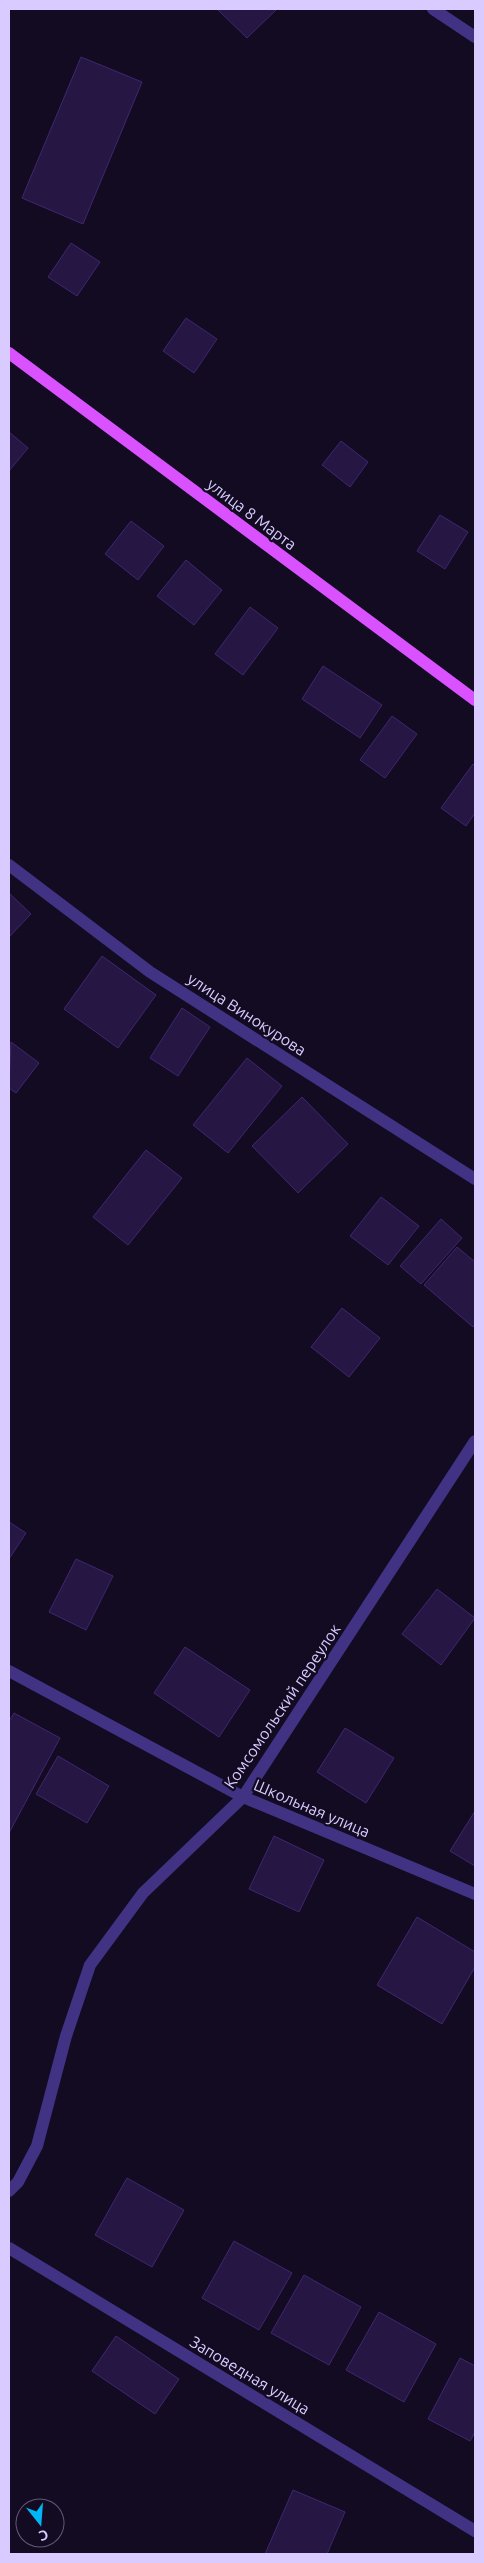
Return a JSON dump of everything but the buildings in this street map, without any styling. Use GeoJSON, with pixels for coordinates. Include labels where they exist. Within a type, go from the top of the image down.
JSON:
{"type":"FeatureCollection","features":[{"type":"Feature","properties":{"kind":"main road","name":"улица 8 Марта"},"geometry":{"type":"LineString","coordinates":[[9,353],[475,700]]}},
{"type":"Feature","properties":{"kind":"street"},"geometry":{"type":"LineString","coordinates":[[433,9],[475,37]]}},
{"type":"Feature","properties":{"kind":"street","name":"улица Винокурова"},"geometry":{"type":"LineString","coordinates":[[9,865],[150,972],[475,1179]]}},
{"type":"Feature","properties":{"kind":"street","name":"Комсомольский переулок"},"geometry":{"type":"LineString","coordinates":[[9,2191],[18,2182],[37,2146],[66,2036],[90,1965],[143,1892],[243,1797],[475,1442]]}},
{"type":"Feature","properties":{"kind":"street","name":"Школьная улица"},"geometry":{"type":"LineString","coordinates":[[9,1671],[243,1797],[475,1894]]}},
{"type":"Feature","properties":{"kind":"street","name":"Заповедная улица"},"geometry":{"type":"LineString","coordinates":[[9,2248],[475,2531]]}}]}
